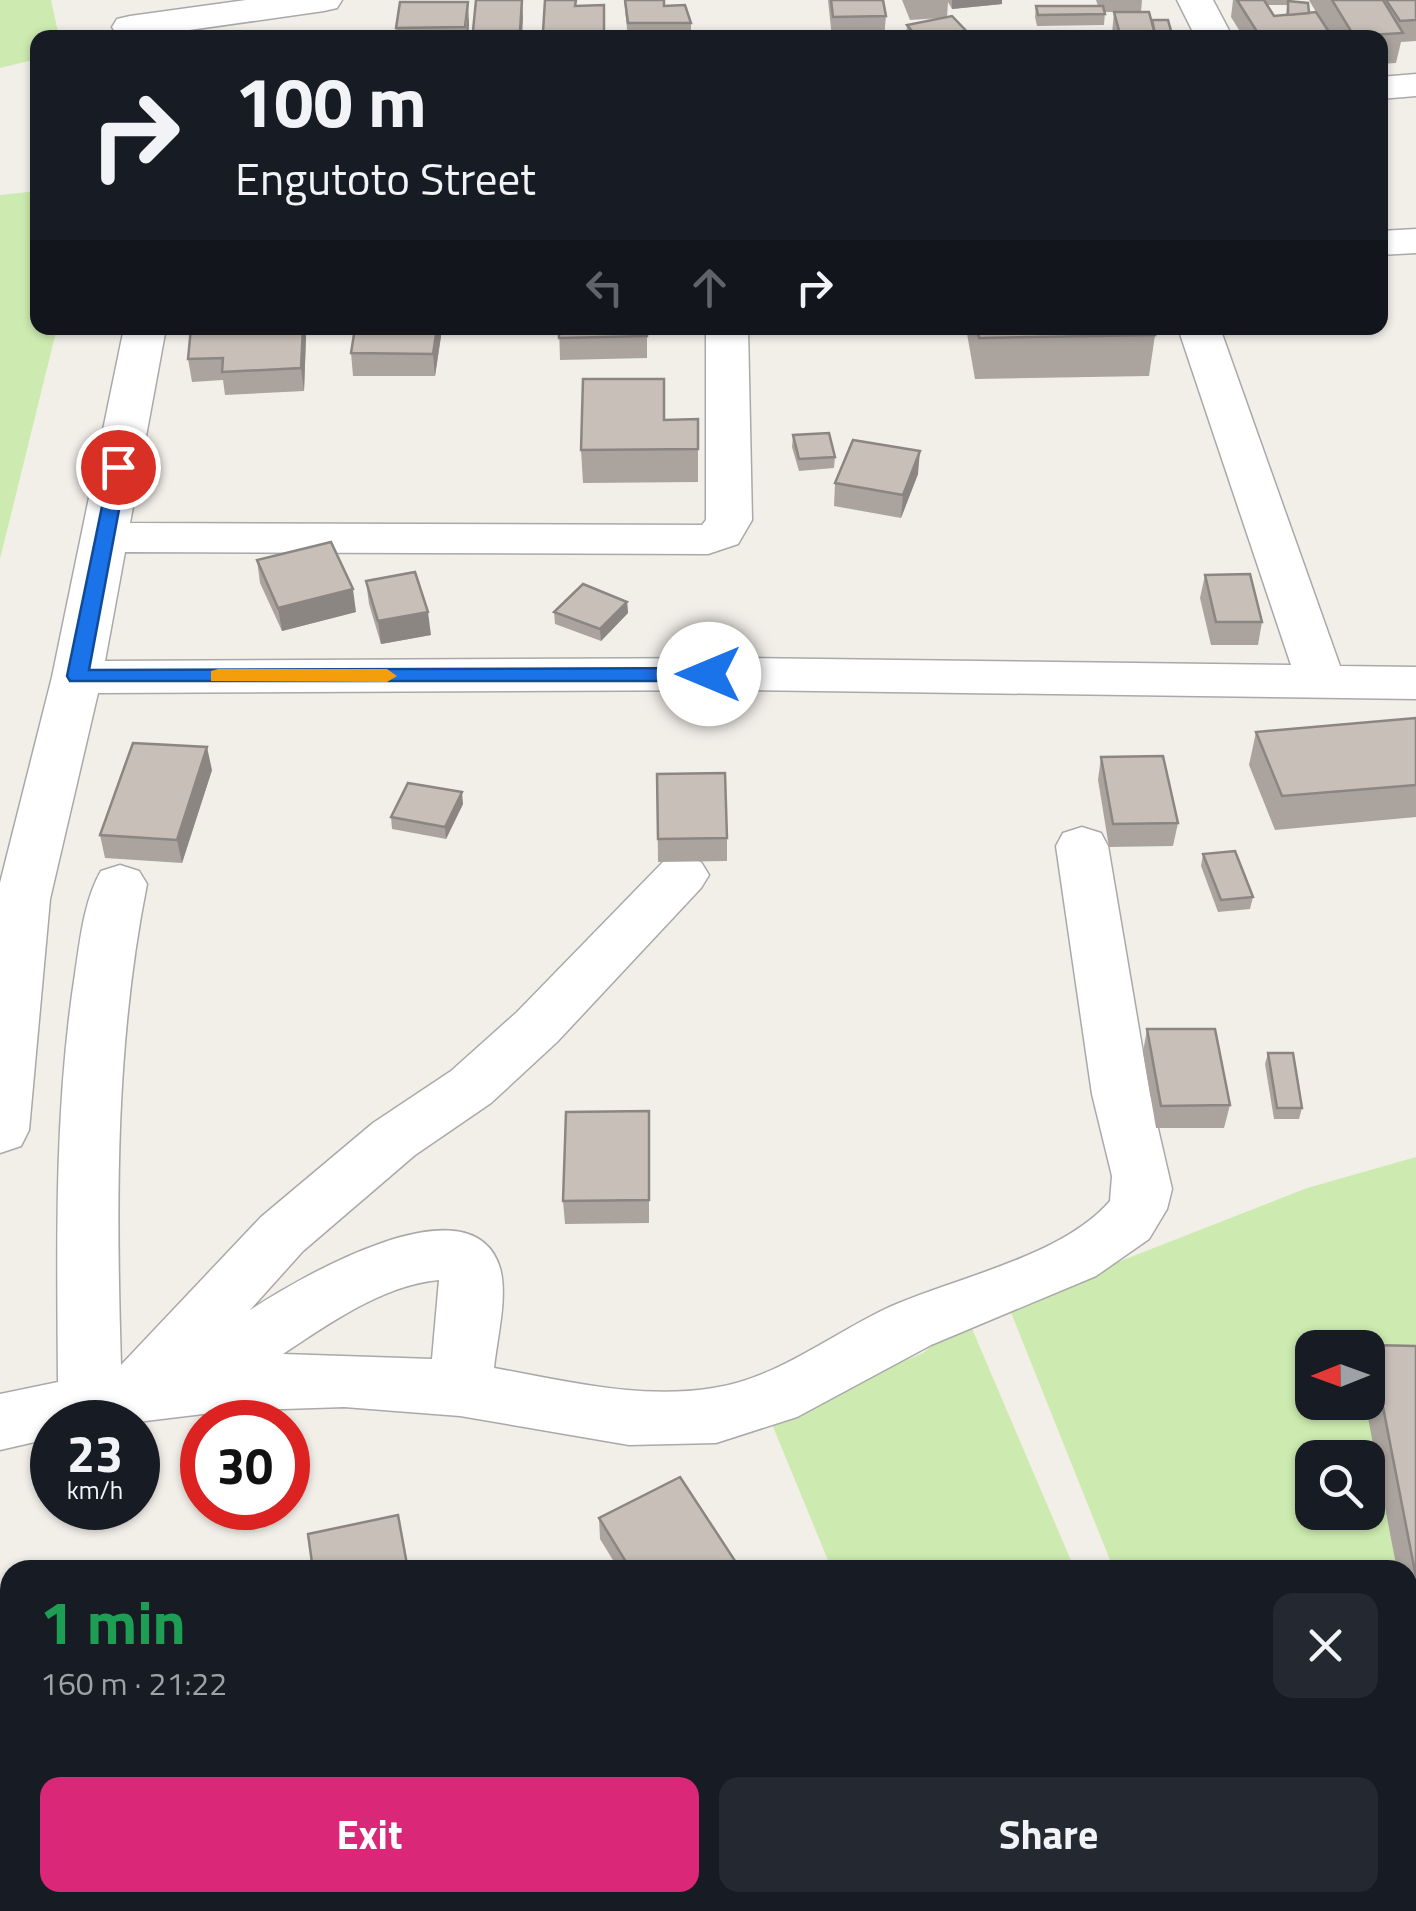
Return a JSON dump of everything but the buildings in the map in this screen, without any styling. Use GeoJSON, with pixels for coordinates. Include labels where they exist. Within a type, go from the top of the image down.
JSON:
{"type":"FeatureCollection","features":[{"type":"Feature","properties":{"kind":"street"},"geometry":{"type":"LineString","coordinates":[[126,21],[324,0]]}},
{"type":"Feature","properties":{"kind":"street"},"geometry":{"type":"LineString","coordinates":[[1195,0],[1210,30]]}},
{"type":"Feature","properties":{"kind":"street"},"geometry":{"type":"LineString","coordinates":[[1388,87],[1416,85]]}},
{"type":"Feature","properties":{"kind":"street"},"geometry":{"type":"LineString","coordinates":[[1388,243],[1416,241]]}},
{"type":"Feature","properties":{"kind":"street"},"geometry":{"type":"LineString","coordinates":[[0,1130],[24,898],[77,676],[144,335]]}},
{"type":"Feature","properties":{"kind":"street"},"geometry":{"type":"LineString","coordinates":[[104,537],[708,540],[722,534],[729,520],[727,335]]}},
{"type":"Feature","properties":{"kind":"street"},"geometry":{"type":"LineString","coordinates":[[1201,335],[1321,682]]}},
{"type":"Feature","properties":{"kind":"street"},"geometry":{"type":"LineString","coordinates":[[77,676],[748,674],[1416,683]]}},
{"type":"Feature","properties":{"kind":"street"},"geometry":{"type":"LineString","coordinates":[[0,1422],[136,1394],[280,1381],[460,1389],[639,1419],[690,1419],[761,1403],[908,1328],[1096,1246],[1129,1223],[1140,1200],[1141,1170],[1122,1099],[1082,846]]}},
{"type":"Feature","properties":{"kind":"street"},"geometry":{"type":"LineString","coordinates":[[136,1394],[282,1234],[394,1140],[471,1088],[537,1027],[682,875]]}},
{"type":"Feature","properties":{"kind":"street"},"geometry":{"type":"LineString","coordinates":[[120,884],[104,952],[87,1166],[136,1394]]}},
{"type":"Feature","properties":{"kind":"street"},"geometry":{"type":"LineString","coordinates":[[136,1394],[253,1340],[393,1263],[431,1253],[453,1254],[469,1268],[471,1288],[460,1389]]}},
{"type":"Feature","properties":{"kind":"green space"},"geometry":{"type":"Polygon","coordinates":[[[0,0],[51,0],[57,30],[30,30],[30,61],[0,68],[0,0]]]}},
{"type":"Feature","properties":{"kind":"green space"},"geometry":{"type":"Polygon","coordinates":[[[30,192],[30,335],[55,335],[0,559],[0,195],[30,192]]]}},
{"type":"Feature","properties":{"kind":"green space"},"geometry":{"type":"Polygon","coordinates":[[[1416,1157],[1416,1560],[1110,1560],[1008,1305],[1307,1188],[1416,1157]]]}},
{"type":"Feature","properties":{"kind":"green space"},"geometry":{"type":"Polygon","coordinates":[[[967,1317],[1071,1560],[828,1560],[769,1417],[923,1353],[967,1317]]]}},
{"type":"Feature","properties":{"kind":"slow traffic"},"geometry":{"type":"LineString","coordinates":[[218,676],[387,676]]}},
{"type":"Feature","properties":{"kind":"route"},"geometry":{"type":"LineString","coordinates":[[118,467],[77,676],[709,674]]}}]}
